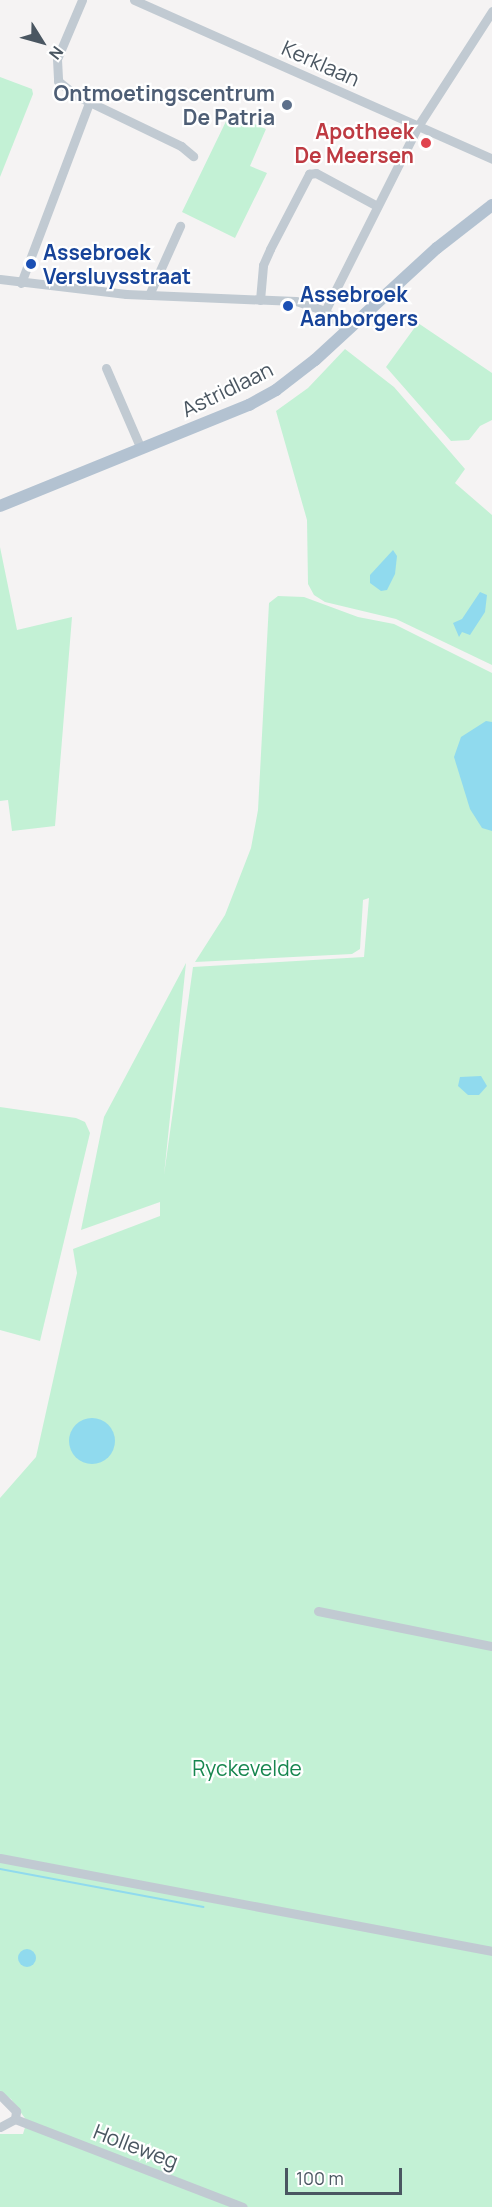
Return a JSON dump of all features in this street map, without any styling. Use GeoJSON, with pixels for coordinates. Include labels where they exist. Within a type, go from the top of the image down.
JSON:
{"type":"FeatureCollection","features":[{"type":"Feature","properties":{"kind":"main road","name":"Astridlaan"},"geometry":{"type":"LineString","coordinates":[[0,506],[261,399],[306,368],[436,248],[492,205]]}},
{"type":"Feature","properties":{"kind":"street"},"geometry":{"type":"LineString","coordinates":[[82,0],[55,71],[65,89],[89,103],[181,146],[193,156]]}},
{"type":"Feature","properties":{"kind":"street","name":"Kerklaan"},"geometry":{"type":"LineString","coordinates":[[135,0],[492,159]]}},
{"type":"Feature","properties":{"kind":"street"},"geometry":{"type":"LineString","coordinates":[[326,311],[418,126],[492,11]]}},
{"type":"Feature","properties":{"kind":"street"},"geometry":{"type":"LineString","coordinates":[[21,283],[89,103]]}},
{"type":"Feature","properties":{"kind":"street"},"geometry":{"type":"LineString","coordinates":[[260,300],[263,265],[309,174],[316,173],[377,206]]}},
{"type":"Feature","properties":{"kind":"street"},"geometry":{"type":"LineString","coordinates":[[149,295],[180,226]]}},
{"type":"Feature","properties":{"kind":"street"},"geometry":{"type":"LineString","coordinates":[[0,279],[149,295],[296,301],[326,311],[347,330]]}},
{"type":"Feature","properties":{"kind":"street"},"geometry":{"type":"LineString","coordinates":[[105,368],[141,449]]}},
{"type":"Feature","properties":{"kind":"street"},"geometry":{"type":"LineString","coordinates":[[318,1611],[492,1646]]}},
{"type":"Feature","properties":{"kind":"street"},"geometry":{"type":"LineString","coordinates":[[0,1858],[492,1952]]}},
{"type":"Feature","properties":{"kind":"street"},"geometry":{"type":"LineString","coordinates":[[0,2095],[12,2103],[15,2119],[0,2127]]}},
{"type":"Feature","properties":{"kind":"street","name":"Holleweg"},"geometry":{"type":"LineString","coordinates":[[15,2119],[243,2207]]}},
{"type":"Feature","properties":{"kind":"green space"},"geometry":{"type":"Polygon","coordinates":[[[0,77],[32,89],[33,94],[0,177],[0,77]]]}},
{"type":"Feature","properties":{"kind":"green space"},"geometry":{"type":"Polygon","coordinates":[[[230,113],[266,129],[250,166],[267,173],[235,238],[182,212],[230,113]]]}},
{"type":"Feature","properties":{"kind":"green space"},"geometry":{"type":"Polygon","coordinates":[[[418,323],[492,373],[492,420],[480,426],[469,440],[451,441],[386,367],[418,323]]]}},
{"type":"Feature","properties":{"kind":"green space"},"geometry":{"type":"Polygon","coordinates":[[[345,349],[394,387],[465,469],[455,483],[492,515],[492,665],[396,619],[325,602],[314,595],[308,584],[307,520],[276,411],[308,388],[345,349]]]}},
{"type":"Feature","properties":{"kind":"green space"},"geometry":{"type":"Polygon","coordinates":[[[0,547],[17,630],[72,617],[55,826],[12,831],[8,800],[0,801],[0,547]]]}},
{"type":"Feature","properties":{"kind":"green space","name":"Ryckevelde"},"geometry":{"type":"Polygon","coordinates":[[[278,596],[304,597],[358,617],[394,624],[492,673],[492,2207],[0,2207],[0,2134],[23,2134],[27,2121],[11,2099],[0,2092],[0,1498],[36,1457],[77,1273],[73,1249],[160,1216],[160,1202],[81,1230],[104,1117],[186,963],[164,1175],[193,967],[364,957],[369,898],[363,900],[360,949],[352,954],[195,962],[225,915],[251,848],[258,810],[269,603],[278,596]]]}},
{"type":"Feature","properties":{"kind":"green space"},"geometry":{"type":"Polygon","coordinates":[[[0,1107],[76,1118],[85,1122],[90,1133],[40,1341],[0,1330],[0,1107]]]}},
{"type":"Feature","properties":{"kind":"water"},"geometry":{"type":"Polygon","coordinates":[[[393,550],[397,556],[395,574],[387,590],[381,591],[370,583],[370,575],[393,550]]]}},
{"type":"Feature","properties":{"kind":"water"},"geometry":{"type":"Polygon","coordinates":[[[480,592],[487,595],[485,612],[470,635],[462,632],[459,637],[453,623],[462,619],[480,592]]]}},
{"type":"Feature","properties":{"kind":"water"},"geometry":{"type":"Polygon","coordinates":[[[486,721],[492,722],[492,831],[482,828],[470,809],[454,757],[461,737],[486,721]]]}},
{"type":"Feature","properties":{"kind":"water"},"geometry":{"type":"Polygon","coordinates":[[[481,1076],[487,1086],[479,1095],[468,1095],[458,1086],[460,1077],[481,1076]]]}},
{"type":"Feature","properties":{"kind":"water"},"geometry":{"type":"Polygon","coordinates":[[[92,1418],[108,1425],[115,1441],[108,1457],[92,1464],[76,1457],[69,1441],[76,1425],[92,1418]]]}},
{"type":"Feature","properties":{"kind":"water"},"geometry":{"type":"Polygon","coordinates":[[[23,1949],[31,1949],[36,1954],[34,1965],[23,1967],[18,1962],[18,1954],[23,1949]]]}},
{"type":"Feature","properties":{"kind":"waterway"},"geometry":{"type":"LineString","coordinates":[[0,1869],[203,1907]]}},
{"type":"Feature","properties":{"kind":"place","name":"Ontmoetingscentrum De Patria"},"geometry":{"type":"Point","coordinates":[287,105]}},
{"type":"Feature","properties":{"kind":"place","name":"Apotheek De Meersen"},"geometry":{"type":"Point","coordinates":[426,143]}},
{"type":"Feature","properties":{"kind":"place","name":"Assebroek Versluysstraat"},"geometry":{"type":"Point","coordinates":[31,264]}},
{"type":"Feature","properties":{"kind":"place","name":"Assebroek Aanborgers"},"geometry":{"type":"Point","coordinates":[288,306]}}]}
